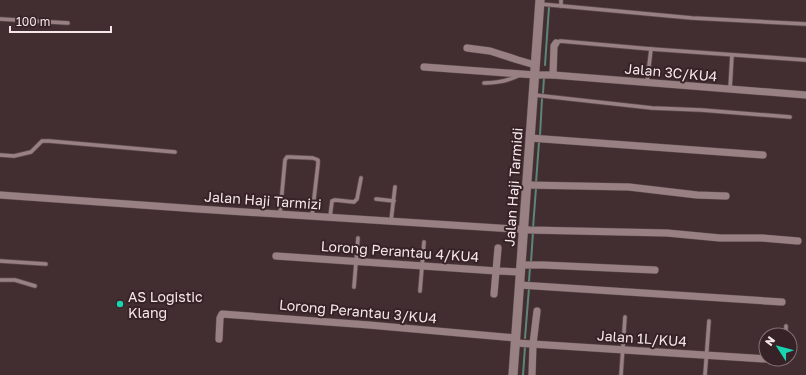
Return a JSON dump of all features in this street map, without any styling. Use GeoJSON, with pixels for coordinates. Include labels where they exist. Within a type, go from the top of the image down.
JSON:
{"type":"FeatureCollection","features":[{"type":"Feature","properties":{"kind":"street","name":"Jalan Haji Tarmidi"},"geometry":{"type":"LineString","coordinates":[[513,375],[524,229],[530,185],[530,138],[540,2]]}},
{"type":"Feature","properties":{"kind":"street"},"geometry":{"type":"LineString","coordinates":[[553,75],[554,46],[556,43]]}},
{"type":"Feature","properties":{"kind":"street"},"geometry":{"type":"LineString","coordinates":[[468,48],[490,51],[535,65]]}},
{"type":"Feature","properties":{"kind":"street","name":"Jalan 3C/KU4"},"geometry":{"type":"LineString","coordinates":[[424,67],[553,75],[806,95]]}},
{"type":"Feature","properties":{"kind":"street"},"geometry":{"type":"LineString","coordinates":[[530,138],[763,154]]}},
{"type":"Feature","properties":{"kind":"street"},"geometry":{"type":"LineString","coordinates":[[530,185],[628,188],[697,195],[726,196]]}},
{"type":"Feature","properties":{"kind":"street","name":"Jalan Haji Tarmizi"},"geometry":{"type":"LineString","coordinates":[[0,195],[545,231],[667,233],[720,238],[762,238],[798,241]]}},
{"type":"Feature","properties":{"kind":"street"},"geometry":{"type":"LineString","coordinates":[[494,294],[498,248]]}},
{"type":"Feature","properties":{"kind":"street","name":"Lorong Perantau 4/KU4"},"geometry":{"type":"LineString","coordinates":[[276,256],[497,272],[543,265],[654,270]]}},
{"type":"Feature","properties":{"kind":"street"},"geometry":{"type":"LineString","coordinates":[[520,285],[782,302]]}},
{"type":"Feature","properties":{"kind":"street"},"geometry":{"type":"LineString","coordinates":[[532,375],[533,344],[537,311]]}},
{"type":"Feature","properties":{"kind":"street","name":"Lorong Perantau 3/KU4"},"geometry":{"type":"LineString","coordinates":[[219,339],[220,318],[222,314],[354,323],[516,340]]}},
{"type":"Feature","properties":{"kind":"street","name":"Jalan 1L/KU4"},"geometry":{"type":"LineString","coordinates":[[516,340],[533,344],[758,358]]}},
{"type":"Feature","properties":{"kind":"lane"},"geometry":{"type":"LineString","coordinates":[[561,0],[561,6]]}},
{"type":"Feature","properties":{"kind":"lane"},"geometry":{"type":"LineString","coordinates":[[540,2],[561,6],[692,18],[806,24]]}},
{"type":"Feature","properties":{"kind":"lane"},"geometry":{"type":"LineString","coordinates":[[0,19],[68,23]]}},
{"type":"Feature","properties":{"kind":"lane"},"geometry":{"type":"LineString","coordinates":[[556,43],[560,41],[806,60]]}},
{"type":"Feature","properties":{"kind":"lane"},"geometry":{"type":"LineString","coordinates":[[648,83],[651,49]]}},
{"type":"Feature","properties":{"kind":"lane"},"geometry":{"type":"LineString","coordinates":[[730,89],[732,55]]}},
{"type":"Feature","properties":{"kind":"lane"},"geometry":{"type":"LineString","coordinates":[[484,83],[511,79],[523,74]]}},
{"type":"Feature","properties":{"kind":"lane"},"geometry":{"type":"LineString","coordinates":[[533,95],[652,108],[790,117]]}},
{"type":"Feature","properties":{"kind":"lane"},"geometry":{"type":"LineString","coordinates":[[0,155],[14,156],[31,152],[42,141],[175,152]]}},
{"type":"Feature","properties":{"kind":"lane"},"geometry":{"type":"LineString","coordinates":[[280,214],[285,160],[290,157],[313,158],[317,159],[318,161],[312,216]]}},
{"type":"Feature","properties":{"kind":"lane"},"geometry":{"type":"LineString","coordinates":[[330,217],[332,202],[334,200],[354,202],[357,199],[361,178]]}},
{"type":"Feature","properties":{"kind":"lane"},"geometry":{"type":"LineString","coordinates":[[391,221],[395,187]]}},
{"type":"Feature","properties":{"kind":"lane"},"geometry":{"type":"LineString","coordinates":[[376,199],[394,201]]}},
{"type":"Feature","properties":{"kind":"lane"},"geometry":{"type":"LineString","coordinates":[[354,287],[358,238]]}},
{"type":"Feature","properties":{"kind":"lane"},"geometry":{"type":"LineString","coordinates":[[420,291],[424,242]]}},
{"type":"Feature","properties":{"kind":"lane"},"geometry":{"type":"LineString","coordinates":[[0,261],[46,264]]}},
{"type":"Feature","properties":{"kind":"lane"},"geometry":{"type":"LineString","coordinates":[[0,280],[15,280],[35,286]]}},
{"type":"Feature","properties":{"kind":"lane"},"geometry":{"type":"LineString","coordinates":[[621,375],[625,317]]}},
{"type":"Feature","properties":{"kind":"lane"},"geometry":{"type":"LineString","coordinates":[[705,375],[708,321]]}},
{"type":"Feature","properties":{"kind":"waterway"},"geometry":{"type":"LineString","coordinates":[[545,65],[549,7]]}},
{"type":"Feature","properties":{"kind":"waterway"},"geometry":{"type":"LineString","coordinates":[[543,93],[544,78]]}},
{"type":"Feature","properties":{"kind":"waterway"},"geometry":{"type":"LineString","coordinates":[[540,136],[542,99]]}},
{"type":"Feature","properties":{"kind":"waterway"},"geometry":{"type":"LineString","coordinates":[[536,183],[539,142]]}},
{"type":"Feature","properties":{"kind":"waterway"},"geometry":{"type":"LineString","coordinates":[[533,228],[536,188]]}},
{"type":"Feature","properties":{"kind":"waterway"},"geometry":{"type":"LineString","coordinates":[[531,262],[533,232]]}},
{"type":"Feature","properties":{"kind":"waterway"},"geometry":{"type":"LineString","coordinates":[[529,281],[530,267]]}},
{"type":"Feature","properties":{"kind":"waterway"},"geometry":{"type":"LineString","coordinates":[[525,338],[529,288]]}},
{"type":"Feature","properties":{"kind":"waterway"},"geometry":{"type":"LineString","coordinates":[[523,375],[525,347]]}},
{"type":"Feature","properties":{"kind":"place","name":"AS Logistic Klang"},"geometry":{"type":"Point","coordinates":[120,304]}}]}
